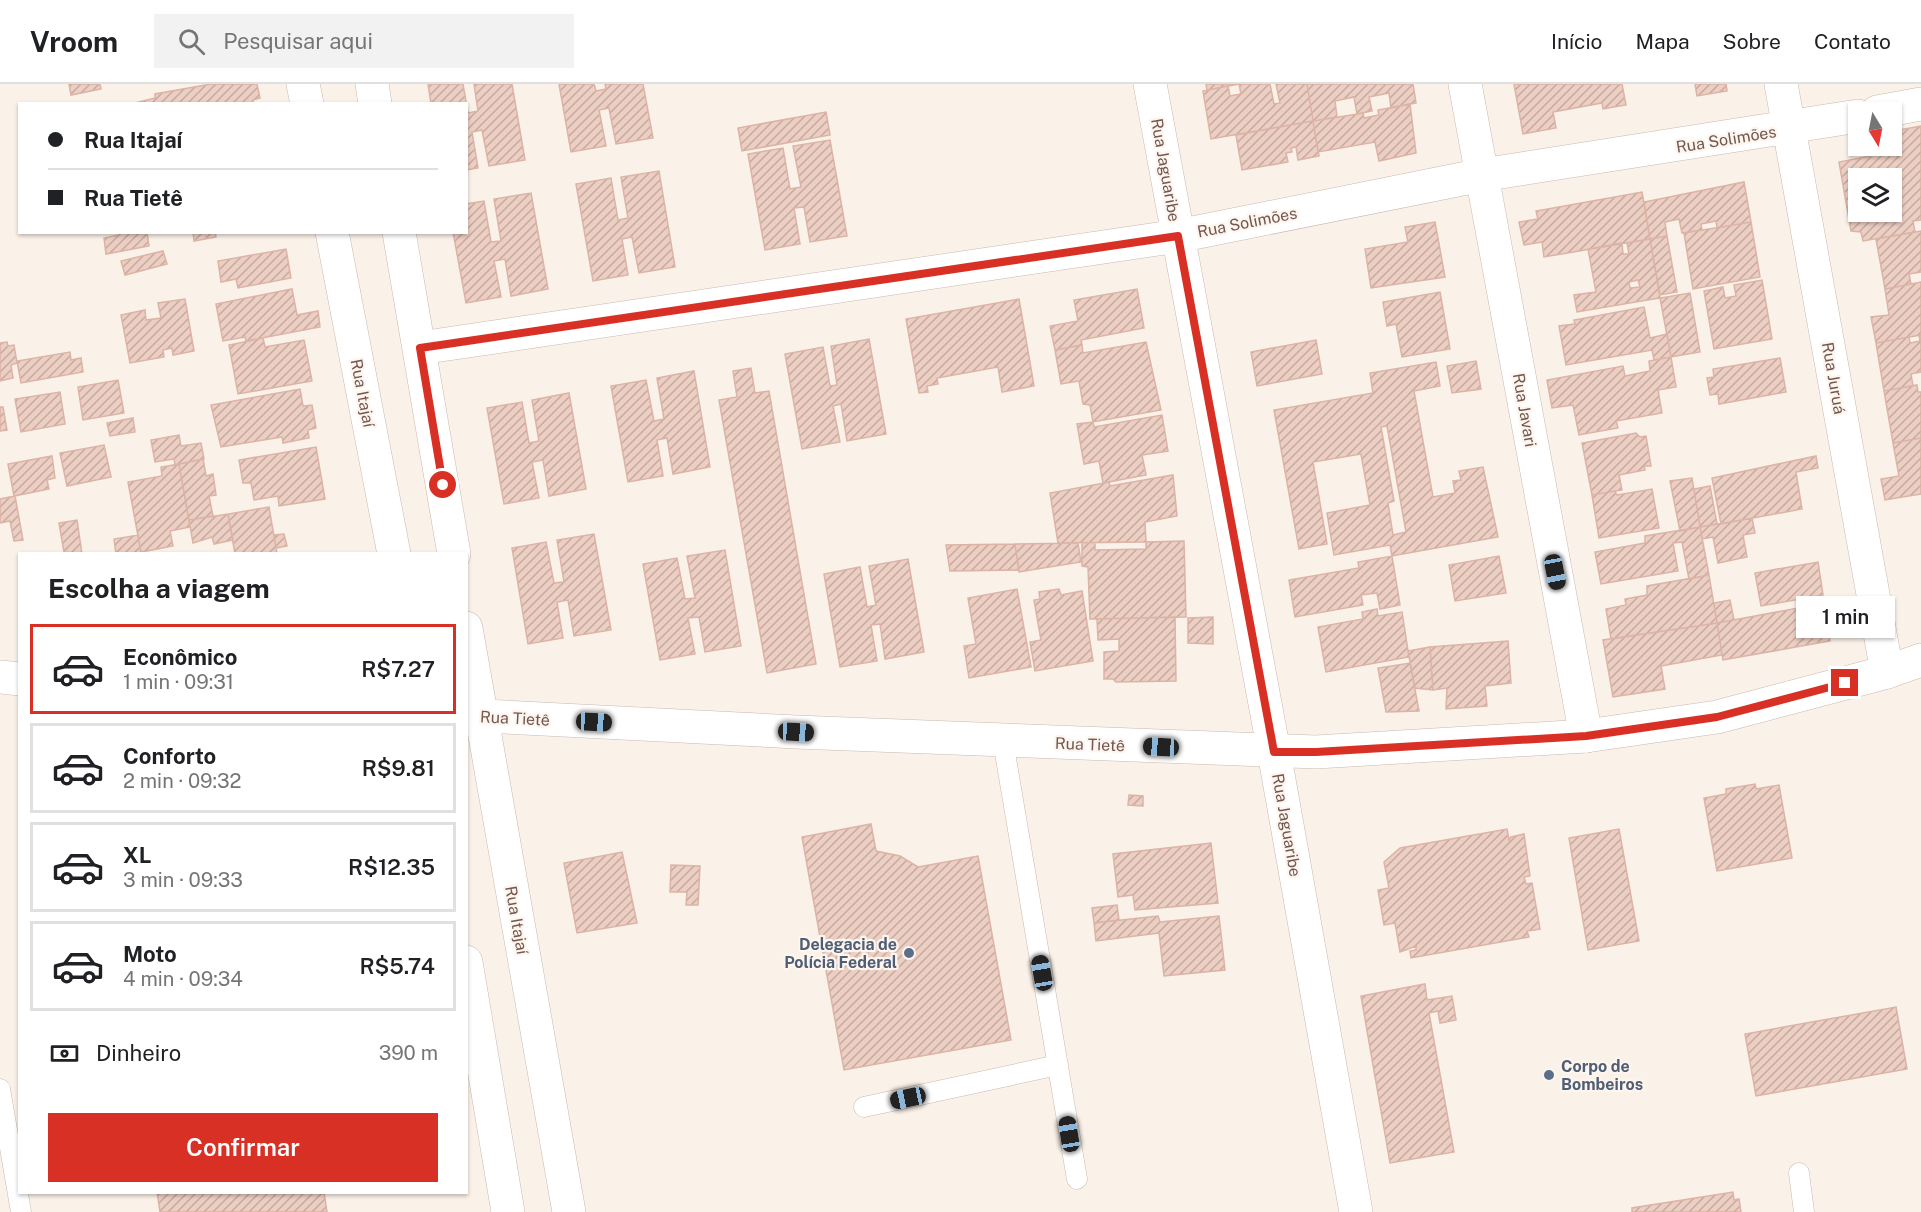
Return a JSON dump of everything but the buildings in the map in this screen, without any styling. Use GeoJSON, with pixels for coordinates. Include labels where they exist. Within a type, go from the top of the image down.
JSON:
{"type":"FeatureCollection","features":[{"type":"Feature","properties":{"kind":"street"},"geometry":{"type":"LineString","coordinates":[[303,84],[307,102]]}},
{"type":"Feature","properties":{"kind":"street"},"geometry":{"type":"LineString","coordinates":[[372,84],[375,102]]}},
{"type":"Feature","properties":{"kind":"street","name":"Rua Jaguaribe"},"geometry":{"type":"LineString","coordinates":[[1150,84],[1274,752],[1356,1212]]}},
{"type":"Feature","properties":{"kind":"street","name":"Rua Javari"},"geometry":{"type":"LineString","coordinates":[[1465,84],[1586,736]]}},
{"type":"Feature","properties":{"kind":"street","name":"Rua Juruá"},"geometry":{"type":"LineString","coordinates":[[1781,84],[1887,672]]}},
{"type":"Feature","properties":{"kind":"street"},"geometry":{"type":"LineString","coordinates":[[1902,107],[1921,104]]}},
{"type":"Feature","properties":{"kind":"street","name":"Rua Solimões"},"geometry":{"type":"LineString","coordinates":[[420,348],[1178,236],[1482,175],[1789,129],[1848,118]]}},
{"type":"Feature","properties":{"kind":"street","name":"Rua Itajaí"},"geometry":{"type":"LineString","coordinates":[[332,234],[394,552]]}},
{"type":"Feature","properties":{"kind":"street"},"geometry":{"type":"LineString","coordinates":[[399,234],[454,552]]}},
{"type":"Feature","properties":{"kind":"street","name":"Rua Itajaí"},"geometry":{"type":"LineString","coordinates":[[468,650],[474,716],[569,1212]]}},
{"type":"Feature","properties":{"kind":"street","name":"Rua Tietê"},"geometry":{"type":"LineString","coordinates":[[474,716],[1003,741],[1316,752],[1586,736],[1717,717],[1887,672],[1921,660]]}},
{"type":"Feature","properties":{"kind":"street"},"geometry":{"type":"LineString","coordinates":[[0,677],[18,679]]}},
{"type":"Feature","properties":{"kind":"street"},"geometry":{"type":"LineString","coordinates":[[468,974],[508,1212]]}},
{"type":"Feature","properties":{"kind":"lane"},"geometry":{"type":"LineString","coordinates":[[1003,741],[1077,1179]]}},
{"type":"Feature","properties":{"kind":"lane"},"geometry":{"type":"LineString","coordinates":[[864,1107],[1058,1065]]}},
{"type":"Feature","properties":{"kind":"lane"},"geometry":{"type":"LineString","coordinates":[[0,1089],[21,1212]]}},
{"type":"Feature","properties":{"kind":"lane"},"geometry":{"type":"LineString","coordinates":[[1799,1173],[1804,1212]]}},
{"type":"Feature","properties":{"kind":"place","name":"Delegacia de Polícia Federal"},"geometry":{"type":"Point","coordinates":[909,953]}},
{"type":"Feature","properties":{"kind":"place","name":"Corpo de Bombeiros"},"geometry":{"type":"Point","coordinates":[1549,1075]}},
{"type":"Feature","properties":{"kind":"route"},"geometry":{"type":"LineString","coordinates":[[443,485],[420,348],[1178,236],[1274,752],[1316,752],[1586,736],[1717,717],[1845,683]]}}]}
